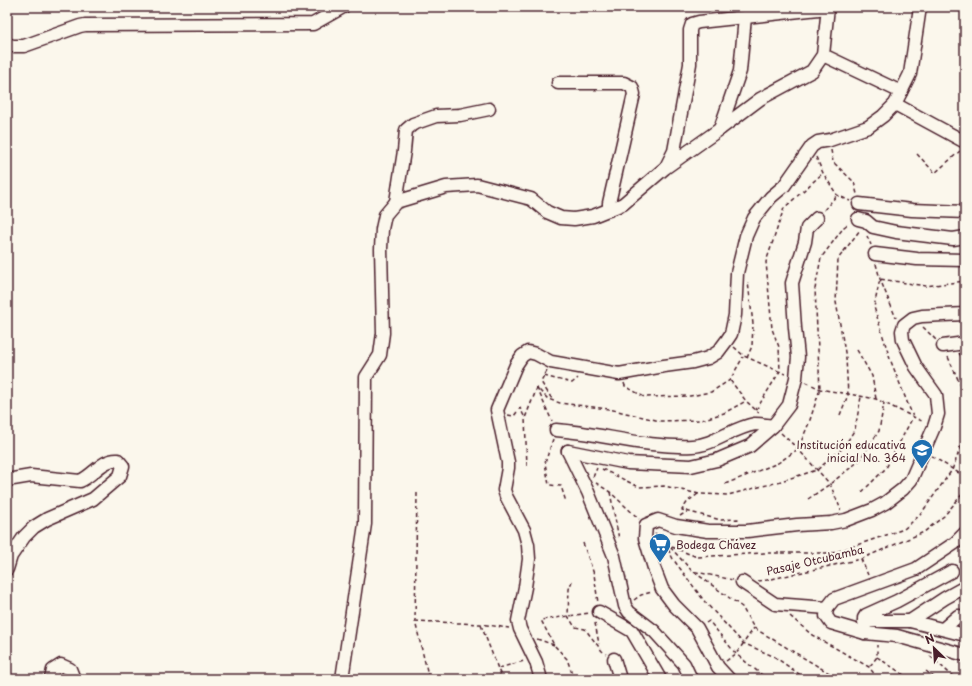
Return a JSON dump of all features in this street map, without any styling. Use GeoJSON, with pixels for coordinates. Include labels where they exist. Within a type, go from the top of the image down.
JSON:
{"type":"FeatureCollection","features":[{"type":"Feature","properties":{"kind":"street"},"geometry":{"type":"LineString","coordinates":[[7,44],[13,46],[24,46],[85,25],[313,24],[342,7]]}},
{"type":"Feature","properties":{"kind":"street"},"geometry":{"type":"LineString","coordinates":[[541,679],[534,658],[520,629],[518,621],[529,559],[528,545],[524,530],[504,490],[508,462],[497,412],[516,366],[522,356],[528,352],[536,354],[551,362],[619,374],[693,362],[708,358],[718,352],[731,334],[735,315],[737,273],[746,236],[754,218],[771,197],[784,186],[812,146],[818,142],[830,140],[868,127],[883,116],[895,104],[910,74],[920,7]]}},
{"type":"Feature","properties":{"kind":"street"},"geometry":{"type":"LineString","coordinates":[[396,202],[446,187],[477,185],[531,200],[547,212],[561,218],[574,219],[593,216],[623,204],[665,168],[760,99],[812,71],[823,55],[828,8],[692,24],[690,30],[690,64],[688,79],[674,151],[665,168]]}},
{"type":"Feature","properties":{"kind":"street"},"geometry":{"type":"LineString","coordinates":[[720,129],[740,72],[745,17]]}},
{"type":"Feature","properties":{"kind":"street"},"geometry":{"type":"LineString","coordinates":[[823,55],[901,92]]}},
{"type":"Feature","properties":{"kind":"street"},"geometry":{"type":"LineString","coordinates":[[558,83],[624,83],[632,87],[634,94],[608,210]]}},
{"type":"Feature","properties":{"kind":"street"},"geometry":{"type":"LineString","coordinates":[[895,104],[963,141]]}},
{"type":"Feature","properties":{"kind":"street"},"geometry":{"type":"LineString","coordinates":[[342,679],[365,524],[366,377],[380,355],[383,333],[382,229],[385,215],[396,202],[406,130],[413,124],[436,116],[460,115],[489,109]]}},
{"type":"Feature","properties":{"kind":"street"},"geometry":{"type":"LineString","coordinates":[[859,204],[912,210],[965,212]]}},
{"type":"Feature","properties":{"kind":"street"},"geometry":{"type":"LineString","coordinates":[[691,679],[684,664],[654,631],[629,612],[625,606],[614,556],[588,492],[568,451],[628,463],[691,466],[717,460],[750,446],[773,426],[789,405],[796,378],[798,357],[792,283],[805,242],[807,228],[817,218]]}},
{"type":"Feature","properties":{"kind":"street"},"geometry":{"type":"LineString","coordinates":[[860,223],[866,221],[873,227],[896,232],[953,239],[965,237]]}},
{"type":"Feature","properties":{"kind":"street"},"geometry":{"type":"LineString","coordinates":[[875,254],[965,260]]}},
{"type":"Feature","properties":{"kind":"street"},"geometry":{"type":"LineString","coordinates":[[729,679],[718,667],[697,628],[674,605],[662,589],[645,538],[646,525],[658,520],[676,526],[708,531],[748,531],[797,525],[831,523],[846,520],[872,510],[895,497],[911,480],[934,427],[938,414],[936,395],[916,367],[903,340],[902,332],[904,325],[913,318],[922,316],[965,314]]}},
{"type":"Feature","properties":{"kind":"street"},"geometry":{"type":"LineString","coordinates":[[943,346],[961,347]]}},
{"type":"Feature","properties":{"kind":"street"},"geometry":{"type":"LineString","coordinates":[[556,430],[580,431],[658,445],[693,446],[710,442],[740,428],[756,424],[773,426]]}},
{"type":"Feature","properties":{"kind":"street"},"geometry":{"type":"LineString","coordinates":[[7,480],[31,476],[80,481],[87,478],[110,460],[118,460],[123,466],[120,476],[93,499],[47,519],[34,527],[24,537],[12,556],[7,569]]}},
{"type":"Feature","properties":{"kind":"street"},"geometry":{"type":"LineString","coordinates":[[965,533],[955,543],[916,569],[834,599],[826,608],[826,616],[832,623],[897,636],[965,655]]}},
{"type":"Feature","properties":{"kind":"street"},"geometry":{"type":"LineString","coordinates":[[868,630],[864,618],[866,615],[897,601],[952,571]]}},
{"type":"Feature","properties":{"kind":"street"},"geometry":{"type":"LineString","coordinates":[[742,582],[775,604],[826,608]]}},
{"type":"Feature","properties":{"kind":"street"},"geometry":{"type":"LineString","coordinates":[[868,630],[910,621],[965,587]]}},
{"type":"Feature","properties":{"kind":"street"},"geometry":{"type":"LineString","coordinates":[[597,615],[632,630],[660,679]]}},
{"type":"Feature","properties":{"kind":"street"},"geometry":{"type":"LineString","coordinates":[[943,629],[963,615]]}},
{"type":"Feature","properties":{"kind":"street"},"geometry":{"type":"LineString","coordinates":[[910,621],[965,635]]}},
{"type":"Feature","properties":{"kind":"street"},"geometry":{"type":"LineString","coordinates":[[614,659],[620,679]]}},
{"type":"Feature","properties":{"kind":"street"},"geometry":{"type":"LineString","coordinates":[[51,679],[53,670],[61,665],[70,669],[74,679]]}},
{"type":"Feature","properties":{"kind":"path"},"geometry":{"type":"LineString","coordinates":[[917,154],[935,173],[963,141]]}},
{"type":"Feature","properties":{"kind":"path"},"geometry":{"type":"LineString","coordinates":[[812,146],[823,173],[837,195],[859,204]]}},
{"type":"Feature","properties":{"kind":"path"},"geometry":{"type":"LineString","coordinates":[[756,410],[780,371],[780,347],[772,329],[766,262],[784,208],[823,173]]}},
{"type":"Feature","properties":{"kind":"path"},"geometry":{"type":"LineString","coordinates":[[817,218],[837,195]]}},
{"type":"Feature","properties":{"kind":"path"},"geometry":{"type":"LineString","coordinates":[[840,415],[848,394],[846,358],[836,302],[838,259],[860,223]]}},
{"type":"Feature","properties":{"kind":"path"},"geometry":{"type":"LineString","coordinates":[[862,492],[886,468],[913,417],[890,359],[874,307],[880,279],[926,286],[965,281]]}},
{"type":"Feature","properties":{"kind":"path"},"geometry":{"type":"LineString","coordinates":[[747,358],[752,346],[753,324],[748,282]]}},
{"type":"Feature","properties":{"kind":"path"},"geometry":{"type":"LineString","coordinates":[[727,340],[747,358],[820,389],[876,399],[934,427]]}},
{"type":"Feature","properties":{"kind":"path"},"geometry":{"type":"LineString","coordinates":[[943,346],[965,395]]}},
{"type":"Feature","properties":{"kind":"path"},"geometry":{"type":"LineString","coordinates":[[961,347],[965,362]]}},
{"type":"Feature","properties":{"kind":"path"},"geometry":{"type":"LineString","coordinates":[[856,350],[872,376],[876,399]]}},
{"type":"Feature","properties":{"kind":"path"},"geometry":{"type":"LineString","coordinates":[[619,374],[625,386],[644,397],[690,396],[711,392],[730,380],[744,356]]}},
{"type":"Feature","properties":{"kind":"path"},"geometry":{"type":"LineString","coordinates":[[551,362],[541,382],[552,400]]}},
{"type":"Feature","properties":{"kind":"path"},"geometry":{"type":"LineString","coordinates":[[544,376],[572,383],[589,369]]}},
{"type":"Feature","properties":{"kind":"path"},"geometry":{"type":"LineString","coordinates":[[730,380],[746,401],[798,449],[830,484],[846,520]]}},
{"type":"Feature","properties":{"kind":"path"},"geometry":{"type":"LineString","coordinates":[[537,388],[548,399],[560,403],[609,409],[660,421],[701,420],[724,413],[746,401]]}},
{"type":"Feature","properties":{"kind":"path"},"geometry":{"type":"LineString","coordinates":[[524,418],[537,388]]}},
{"type":"Feature","properties":{"kind":"path"},"geometry":{"type":"LineString","coordinates":[[537,388],[556,430],[545,463],[549,485],[561,486],[566,502]]}},
{"type":"Feature","properties":{"kind":"path"},"geometry":{"type":"LineString","coordinates":[[839,679],[754,628],[742,607],[692,571],[664,541],[610,492],[591,481],[597,467],[639,487],[664,486],[699,494],[728,495],[816,470],[844,447],[855,429],[861,397]]}},
{"type":"Feature","properties":{"kind":"path"},"geometry":{"type":"LineString","coordinates":[[808,499],[859,461],[879,430],[884,403]]}},
{"type":"Feature","properties":{"kind":"path"},"geometry":{"type":"LineString","coordinates":[[497,412],[514,416],[520,408],[524,418],[527,466]]}},
{"type":"Feature","properties":{"kind":"path"},"geometry":{"type":"LineString","coordinates":[[924,450],[965,477]]}},
{"type":"Feature","properties":{"kind":"path","name":"Pasaje Otcubamba"},"geometry":{"type":"LineString","coordinates":[[692,571],[742,582],[767,580],[860,558],[924,532],[944,516],[965,491]]}},
{"type":"Feature","properties":{"kind":"path"},"geometry":{"type":"LineString","coordinates":[[417,493],[415,621],[429,679]]}},
{"type":"Feature","properties":{"kind":"path"},"geometry":{"type":"LineString","coordinates":[[699,494],[688,501],[682,510],[721,520],[738,519],[740,524]]}},
{"type":"Feature","properties":{"kind":"path"},"geometry":{"type":"LineString","coordinates":[[664,541],[673,559],[705,602],[743,643],[775,657],[806,679]]}},
{"type":"Feature","properties":{"kind":"path"},"geometry":{"type":"LineString","coordinates":[[583,543],[594,574],[600,646]]}},
{"type":"Feature","properties":{"kind":"path"},"geometry":{"type":"LineString","coordinates":[[860,558],[873,585]]}},
{"type":"Feature","properties":{"kind":"path"},"geometry":{"type":"LineString","coordinates":[[572,581],[569,589],[568,616],[575,627],[585,629],[600,646],[602,651],[614,659]]}},
{"type":"Feature","properties":{"kind":"path"},"geometry":{"type":"LineString","coordinates":[[574,679],[567,659],[554,645],[541,620],[586,614]]}},
{"type":"Feature","properties":{"kind":"path"},"geometry":{"type":"LineString","coordinates":[[788,614],[812,635],[869,667],[878,679]]}},
{"type":"Feature","properties":{"kind":"path"},"geometry":{"type":"LineString","coordinates":[[415,621],[480,624],[520,629],[524,634],[554,645]]}},
{"type":"Feature","properties":{"kind":"path"},"geometry":{"type":"LineString","coordinates":[[697,628],[709,621],[736,654],[767,679]]}},
{"type":"Feature","properties":{"kind":"path"},"geometry":{"type":"LineString","coordinates":[[480,624],[502,679]]}},
{"type":"Feature","properties":{"kind":"path"},"geometry":{"type":"LineString","coordinates":[[718,667],[736,654],[754,628]]}},
{"type":"Feature","properties":{"kind":"path"},"geometry":{"type":"LineString","coordinates":[[868,630],[877,642],[877,657],[869,667]]}},
{"type":"Feature","properties":{"kind":"path"},"geometry":{"type":"LineString","coordinates":[[930,655],[956,679]]}},
{"type":"Feature","properties":{"kind":"path"},"geometry":{"type":"LineString","coordinates":[[877,657],[910,679]]}},
{"type":"Feature","properties":{"kind":"path"},"geometry":{"type":"LineString","coordinates":[[498,668],[534,658]]}},
{"type":"Feature","properties":{"kind":"path"},"geometry":{"type":"LineString","coordinates":[[926,671],[936,679]]}},
{"type":"Feature","properties":{"kind":"place","name":"Institución educativa inicial No. 364"},"geometry":{"type":"Point","coordinates":[922,470]}},
{"type":"Feature","properties":{"kind":"place","name":"Bodega Chávez"},"geometry":{"type":"Point","coordinates":[660,564]}}]}
